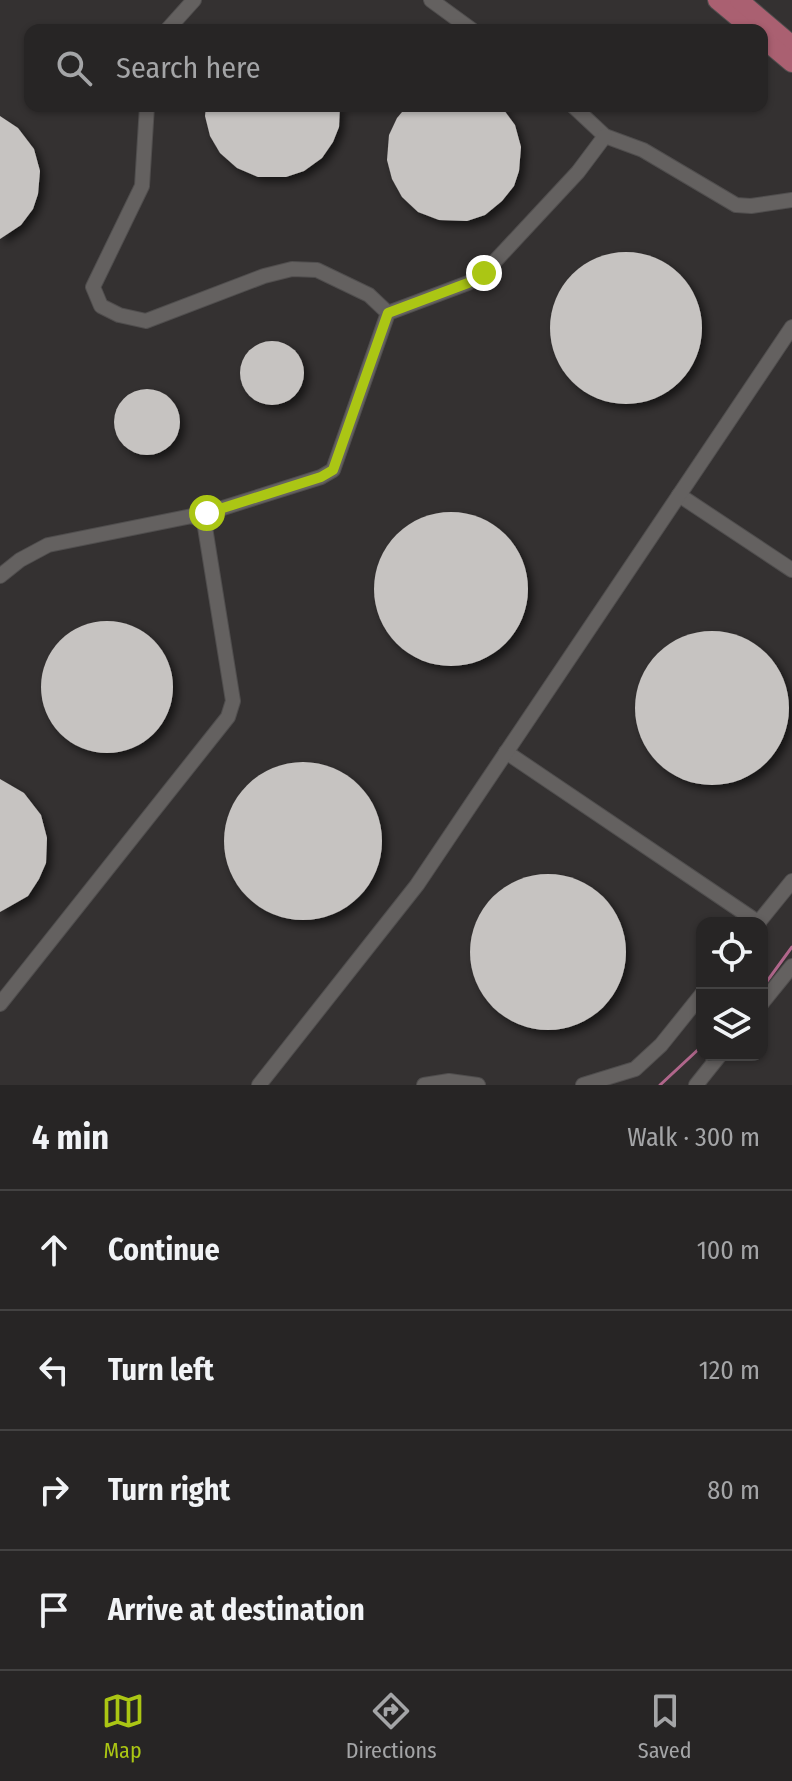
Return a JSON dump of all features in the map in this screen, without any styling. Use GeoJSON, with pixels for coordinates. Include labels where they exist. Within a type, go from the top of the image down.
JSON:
{"type":"FeatureCollection","features":[{"type":"Feature","properties":{"kind":"main road"},"geometry":{"type":"LineString","coordinates":[[717,0],[751,21]]}},
{"type":"Feature","properties":{"kind":"main road"},"geometry":{"type":"LineString","coordinates":[[739,0],[751,21]]}},
{"type":"Feature","properties":{"kind":"main road"},"geometry":{"type":"LineString","coordinates":[[768,31],[792,45]]}},
{"type":"Feature","properties":{"kind":"main road"},"geometry":{"type":"LineString","coordinates":[[768,43],[792,63]]}},
{"type":"Feature","properties":{"kind":"street"},"geometry":{"type":"LineString","coordinates":[[172,24],[194,0]]}},
{"type":"Feature","properties":{"kind":"street"},"geometry":{"type":"LineString","coordinates":[[431,0],[464,24]]}},
{"type":"Feature","properties":{"kind":"street"},"geometry":{"type":"LineString","coordinates":[[147,112],[142,186],[93,287],[101,306],[119,315],[146,321],[264,276],[292,269],[317,270],[369,295],[388,313]]}},
{"type":"Feature","properties":{"kind":"street"},"geometry":{"type":"LineString","coordinates":[[579,112],[605,136],[643,150],[736,205],[792,200]]}},
{"type":"Feature","properties":{"kind":"street"},"geometry":{"type":"LineString","coordinates":[[388,313],[468,283],[484,273],[578,172],[605,136]]}},
{"type":"Feature","properties":{"kind":"street"},"geometry":{"type":"LineString","coordinates":[[0,1004],[228,717],[233,701],[204,521],[207,513],[321,477],[333,470],[388,313]]}},
{"type":"Feature","properties":{"kind":"street"},"geometry":{"type":"LineString","coordinates":[[259,1085],[417,885],[792,327]]}},
{"type":"Feature","properties":{"kind":"street"},"geometry":{"type":"LineString","coordinates":[[679,495],[792,570]]}},
{"type":"Feature","properties":{"kind":"street"},"geometry":{"type":"LineString","coordinates":[[0,576],[20,560],[48,545],[192,516],[204,521]]}},
{"type":"Feature","properties":{"kind":"street"},"geometry":{"type":"LineString","coordinates":[[506,752],[749,917]]}},
{"type":"Feature","properties":{"kind":"street"},"geometry":{"type":"LineString","coordinates":[[763,917],[792,881]]}},
{"type":"Feature","properties":{"kind":"street"},"geometry":{"type":"LineString","coordinates":[[768,996],[792,966]]}},
{"type":"Feature","properties":{"kind":"street"},"geometry":{"type":"LineString","coordinates":[[583,1085],[635,1069],[661,1045],[696,1001]]}},
{"type":"Feature","properties":{"kind":"street"},"geometry":{"type":"LineString","coordinates":[[696,1085],[715,1061]]}},
{"type":"Feature","properties":{"kind":"street"},"geometry":{"type":"LineString","coordinates":[[424,1085],[449,1081],[478,1085]]}},
{"type":"Feature","properties":{"kind":"building"},"geometry":{"type":"Polygon","coordinates":[[[205,112],[340,112],[339,127],[322,158],[304,171],[286,177],[258,177],[237,168],[220,153],[210,136],[205,112]]]}},
{"type":"Feature","properties":{"kind":"building"},"geometry":{"type":"Polygon","coordinates":[[[402,112],[505,112],[515,125],[521,147],[514,186],[485,215],[467,221],[439,220],[418,212],[402,197],[392,179],[387,160],[389,135],[402,112]]]}},
{"type":"Feature","properties":{"kind":"building"},"geometry":{"type":"Polygon","coordinates":[[[0,116],[18,128],[34,149],[40,171],[33,209],[21,225],[0,239],[0,116]]]}},
{"type":"Feature","properties":{"kind":"building"},"geometry":{"type":"Polygon","coordinates":[[[626,252],[655,258],[679,275],[696,299],[702,328],[696,357],[679,381],[655,398],[626,404],[597,398],[573,381],[556,357],[550,328],[556,299],[573,275],[597,258],[626,252]]]}},
{"type":"Feature","properties":{"kind":"building"},"geometry":{"type":"Polygon","coordinates":[[[266,341],[278,341],[295,350],[302,361],[302,385],[295,396],[278,405],[266,405],[254,400],[245,391],[240,379],[240,367],[245,355],[254,346],[266,341]]]}},
{"type":"Feature","properties":{"kind":"building"},"geometry":{"type":"Polygon","coordinates":[[[147,389],[170,399],[180,422],[170,445],[147,455],[124,445],[114,422],[124,399],[147,389]]]}},
{"type":"Feature","properties":{"kind":"building"},"geometry":{"type":"Polygon","coordinates":[[[451,512],[480,518],[505,535],[522,560],[528,589],[522,618],[505,643],[480,660],[451,666],[422,660],[397,643],[380,618],[374,589],[380,560],[397,535],[422,518],[451,512]]]}},
{"type":"Feature","properties":{"kind":"building"},"geometry":{"type":"Polygon","coordinates":[[[107,621],[132,626],[154,640],[168,662],[173,687],[168,712],[154,734],[132,748],[107,753],[82,748],[60,734],[46,712],[41,687],[46,662],[60,640],[82,626],[107,621]]]}},
{"type":"Feature","properties":{"kind":"building"},"geometry":{"type":"Polygon","coordinates":[[[712,631],[741,637],[766,654],[783,679],[789,708],[783,737],[766,762],[741,779],[712,785],[683,779],[658,762],[641,737],[635,708],[641,679],[658,654],[683,637],[712,631]]]}},
{"type":"Feature","properties":{"kind":"building"},"geometry":{"type":"Polygon","coordinates":[[[303,762],[333,768],[359,785],[376,811],[382,841],[376,871],[359,897],[333,914],[303,920],[273,914],[247,897],[230,871],[224,841],[230,811],[247,785],[273,768],[303,762]]]}},
{"type":"Feature","properties":{"kind":"building"},"geometry":{"type":"Polygon","coordinates":[[[0,779],[24,793],[41,815],[47,838],[46,863],[39,879],[28,896],[0,912],[0,779]]]}},
{"type":"Feature","properties":{"kind":"building"},"geometry":{"type":"Polygon","coordinates":[[[548,874],[578,880],[603,897],[620,922],[626,952],[620,982],[603,1007],[578,1024],[548,1030],[518,1024],[493,1007],[476,982],[470,952],[476,922],[493,897],[518,880],[548,874]]]}},
{"type":"Feature","properties":{"kind":"waterway"},"geometry":{"type":"LineString","coordinates":[[768,980],[792,947]]}},
{"type":"Feature","properties":{"kind":"waterway"},"geometry":{"type":"LineString","coordinates":[[660,1085],[696,1052]]}},
{"type":"Feature","properties":{"kind":"route"},"geometry":{"type":"LineString","coordinates":[[207,513],[321,477],[333,470],[388,313],[468,283],[484,273]]}}]}
